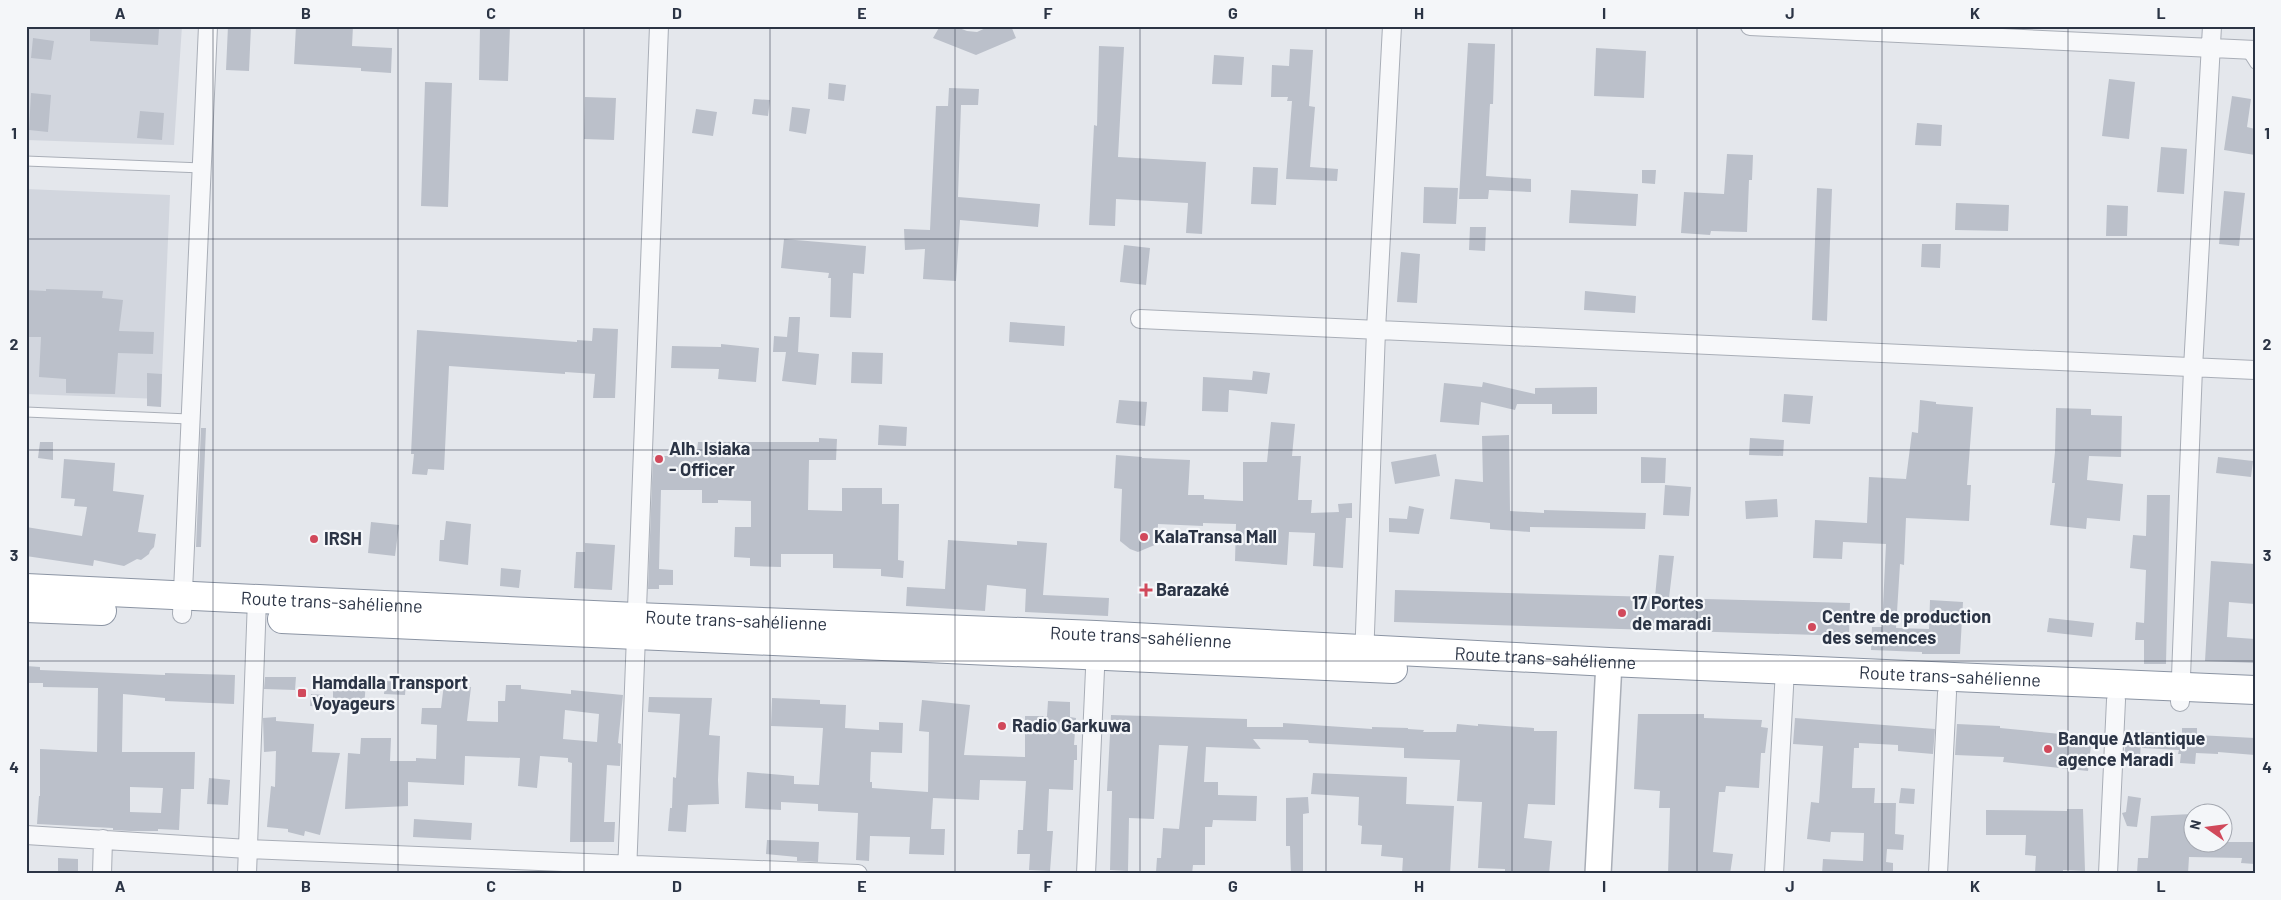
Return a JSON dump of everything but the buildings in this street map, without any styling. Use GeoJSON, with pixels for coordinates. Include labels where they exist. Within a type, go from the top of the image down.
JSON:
{"type":"FeatureCollection","features":[{"type":"Feature","properties":{"kind":"highway","name":"Route trans-sahélienne"},"geometry":{"type":"LineString","coordinates":[[26,588],[183,605],[257,609],[1364,658],[1608,671],[2180,694],[2255,706]]}},
{"type":"Feature","properties":{"kind":"highway","name":"Route trans-sahélienne"},"geometry":{"type":"LineString","coordinates":[[26,608],[183,605]]}},
{"type":"Feature","properties":{"kind":"highway","name":"Route trans-sahélienne"},"geometry":{"type":"LineString","coordinates":[[1785,678],[1947,693],[2116,700],[2255,690]]}},
{"type":"Feature","properties":{"kind":"street"},"geometry":{"type":"LineString","coordinates":[[183,605],[208,26]]}},
{"type":"Feature","properties":{"kind":"street"},"geometry":{"type":"LineString","coordinates":[[627,869],[659,26]]}},
{"type":"Feature","properties":{"kind":"street"},"geometry":{"type":"LineString","coordinates":[[1364,658],[1376,330],[1392,26]]}},
{"type":"Feature","properties":{"kind":"street"},"geometry":{"type":"LineString","coordinates":[[1750,26],[2211,46],[2252,55]]}},
{"type":"Feature","properties":{"kind":"street"},"geometry":{"type":"LineString","coordinates":[[2180,694],[2193,368],[2212,26]]}},
{"type":"Feature","properties":{"kind":"street"},"geometry":{"type":"LineString","coordinates":[[1140,319],[2255,370]]}},
{"type":"Feature","properties":{"kind":"street"},"geometry":{"type":"LineString","coordinates":[[247,874],[257,609]]}},
{"type":"Feature","properties":{"kind":"street"},"geometry":{"type":"LineString","coordinates":[[1086,874],[1096,646]]}},
{"type":"Feature","properties":{"kind":"street"},"geometry":{"type":"LineString","coordinates":[[1598,874],[1608,671]]}},
{"type":"Feature","properties":{"kind":"street"},"geometry":{"type":"LineString","coordinates":[[1774,874],[1785,678]]}},
{"type":"Feature","properties":{"kind":"street"},"geometry":{"type":"LineString","coordinates":[[1938,874],[1947,693]]}},
{"type":"Feature","properties":{"kind":"street"},"geometry":{"type":"LineString","coordinates":[[2108,874],[2116,700]]}},
{"type":"Feature","properties":{"kind":"street"},"geometry":{"type":"LineString","coordinates":[[26,835],[627,869],[858,874]]}},
{"type":"Feature","properties":{"kind":"street"},"geometry":{"type":"LineString","coordinates":[[102,874],[104,839]]}},
{"type":"Feature","properties":{"kind":"lane"},"geometry":{"type":"LineString","coordinates":[[26,161],[202,168]]}},
{"type":"Feature","properties":{"kind":"lane"},"geometry":{"type":"LineString","coordinates":[[26,412],[190,419]]}},
{"type":"Feature","properties":{"kind":"shaded area"},"geometry":{"type":"Polygon","coordinates":[[[26,26],[182,26],[174,145],[26,140],[26,26]]]}},
{"type":"Feature","properties":{"kind":"shaded area"},"geometry":{"type":"Polygon","coordinates":[[[26,189],[170,195],[161,399],[26,394],[26,189]]]}},
{"type":"Feature","properties":{"kind":"place","name":"Alh. Isiaka - Officer"},"geometry":{"type":"Point","coordinates":[659,459]}},
{"type":"Feature","properties":{"kind":"place","name":"KalaTransa Mall"},"geometry":{"type":"Point","coordinates":[1144,537]}},
{"type":"Feature","properties":{"kind":"place","name":"IRSH"},"geometry":{"type":"Point","coordinates":[314,539]}},
{"type":"Feature","properties":{"kind":"place","name":"Barazaké"},"geometry":{"type":"Point","coordinates":[1146,590]}},
{"type":"Feature","properties":{"kind":"place","name":"17 Portes de maradi"},"geometry":{"type":"Point","coordinates":[1622,613]}},
{"type":"Feature","properties":{"kind":"place","name":"Centre de production des semences"},"geometry":{"type":"Point","coordinates":[1812,627]}},
{"type":"Feature","properties":{"kind":"place","name":"Hamdalla Transport Voyageurs"},"geometry":{"type":"Point","coordinates":[302,693]}},
{"type":"Feature","properties":{"kind":"place","name":"Radio Garkuwa"},"geometry":{"type":"Point","coordinates":[1002,726]}},
{"type":"Feature","properties":{"kind":"place","name":"Banque Atlantique agence Maradi"},"geometry":{"type":"Point","coordinates":[2048,749]}}]}
